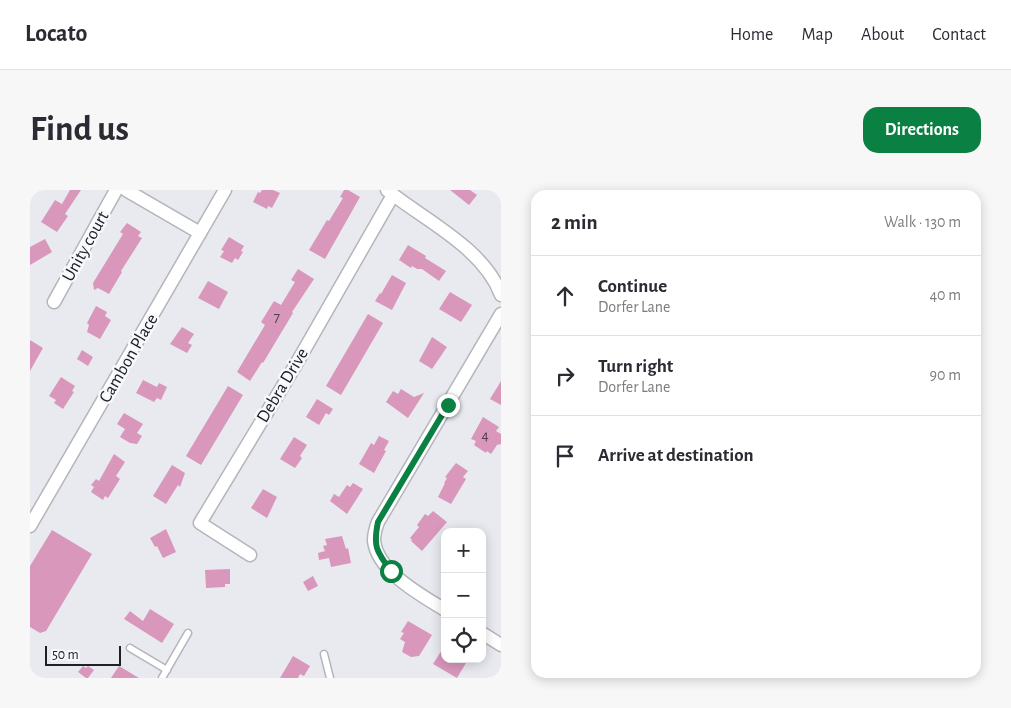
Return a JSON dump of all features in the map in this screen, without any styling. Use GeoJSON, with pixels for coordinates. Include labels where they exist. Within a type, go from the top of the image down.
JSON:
{"type":"FeatureCollection","features":[{"type":"Feature","properties":{"kind":"street","name":"Unity court"},"geometry":{"type":"LineString","coordinates":[[54,302],[116,190]]}},
{"type":"Feature","properties":{"kind":"street"},"geometry":{"type":"LineString","coordinates":[[126,190],[200,233]]}},
{"type":"Feature","properties":{"kind":"street","name":"Cambon Place"},"geometry":{"type":"LineString","coordinates":[[30,526],[225,190]]}},
{"type":"Feature","properties":{"kind":"street"},"geometry":{"type":"LineString","coordinates":[[390,192],[471,252],[493,280],[501,295]]}},
{"type":"Feature","properties":{"kind":"street","name":"Debra Drive"},"geometry":{"type":"LineString","coordinates":[[250,556],[200,523],[295,366],[390,192]]}},
{"type":"Feature","properties":{"kind":"street"},"geometry":{"type":"LineString","coordinates":[[441,607],[404,584],[391,571],[380,556],[374,540],[378,522],[501,314]]}},
{"type":"Feature","properties":{"kind":"street"},"geometry":{"type":"LineString","coordinates":[[486,636],[501,645]]}},
{"type":"Feature","properties":{"kind":"lane"},"geometry":{"type":"LineString","coordinates":[[162,678],[188,633]]}},
{"type":"Feature","properties":{"kind":"lane"},"geometry":{"type":"LineString","coordinates":[[130,648],[167,670]]}},
{"type":"Feature","properties":{"kind":"lane"},"geometry":{"type":"LineString","coordinates":[[324,654],[330,678]]}},
{"type":"Feature","properties":{"kind":"building"},"geometry":{"type":"Polygon","coordinates":[[[70,190],[81,190],[65,214],[68,216],[57,232],[41,222],[55,200],[62,204],[70,190]]]}},
{"type":"Feature","properties":{"kind":"building"},"geometry":{"type":"Polygon","coordinates":[[[262,190],[273,190],[280,193],[272,208],[268,206],[267,209],[253,202],[258,192],[260,193],[262,190]]]}},
{"type":"Feature","properties":{"kind":"building"},"geometry":{"type":"Polygon","coordinates":[[[344,190],[348,190],[360,197],[325,259],[309,250],[343,198],[340,197],[344,190]]]}},
{"type":"Feature","properties":{"kind":"building"},"geometry":{"type":"Polygon","coordinates":[[[450,190],[470,190],[477,195],[469,205],[450,190]]]}},
{"type":"Feature","properties":{"kind":"building"},"geometry":{"type":"Polygon","coordinates":[[[127,223],[141,232],[138,236],[142,238],[109,294],[98,288],[94,290],[93,283],[123,234],[120,232],[127,223]]]}},
{"type":"Feature","properties":{"kind":"building"},"geometry":{"type":"Polygon","coordinates":[[[229,237],[244,246],[238,260],[235,258],[232,263],[220,257],[224,251],[221,250],[229,237]]]}},
{"type":"Feature","properties":{"kind":"building"},"geometry":{"type":"Polygon","coordinates":[[[45,239],[52,252],[30,265],[30,247],[45,239]]]}},
{"type":"Feature","properties":{"kind":"building"},"geometry":{"type":"Polygon","coordinates":[[[408,245],[446,271],[439,281],[422,269],[412,266],[411,268],[399,260],[408,245]]]}},
{"type":"Feature","properties":{"kind":"building"},"geometry":{"type":"Polygon","coordinates":[[[298,269],[314,279],[250,381],[237,372],[265,325],[261,322],[274,301],[281,305],[295,282],[291,280],[298,269]]]}},
{"type":"Feature","properties":{"kind":"building"},"geometry":{"type":"Polygon","coordinates":[[[392,275],[406,283],[392,310],[375,301],[392,275]]]}},
{"type":"Feature","properties":{"kind":"building"},"geometry":{"type":"Polygon","coordinates":[[[208,281],[228,292],[219,309],[198,298],[208,281]]]}},
{"type":"Feature","properties":{"kind":"building"},"geometry":{"type":"Polygon","coordinates":[[[450,292],[472,305],[461,322],[439,309],[450,292]]]}},
{"type":"Feature","properties":{"kind":"building"},"geometry":{"type":"Polygon","coordinates":[[[96,306],[107,312],[105,316],[111,320],[100,339],[87,332],[89,325],[87,323],[96,306]]]}},
{"type":"Feature","properties":{"kind":"building"},"geometry":{"type":"Polygon","coordinates":[[[368,314],[383,323],[341,395],[326,386],[368,314]]]}},
{"type":"Feature","properties":{"kind":"building"},"geometry":{"type":"Polygon","coordinates":[[[182,327],[194,334],[188,343],[192,345],[187,353],[170,344],[182,327]]]}},
{"type":"Feature","properties":{"kind":"building"},"geometry":{"type":"Polygon","coordinates":[[[432,337],[447,347],[432,369],[419,361],[432,337]]]}},
{"type":"Feature","properties":{"kind":"building"},"geometry":{"type":"Polygon","coordinates":[[[30,340],[43,348],[30,371],[30,340]]]}},
{"type":"Feature","properties":{"kind":"building"},"geometry":{"type":"Polygon","coordinates":[[[82,350],[93,357],[88,366],[77,359],[82,350]]]}},
{"type":"Feature","properties":{"kind":"building"},"geometry":{"type":"Polygon","coordinates":[[[61,377],[75,386],[72,391],[74,392],[63,409],[54,403],[56,400],[49,396],[61,377]]]}},
{"type":"Feature","properties":{"kind":"building"},"geometry":{"type":"Polygon","coordinates":[[[143,380],[157,387],[159,383],[167,387],[161,400],[157,398],[154,402],[136,393],[143,380]]]}},
{"type":"Feature","properties":{"kind":"building"},"geometry":{"type":"Polygon","coordinates":[[[501,381],[501,405],[490,399],[501,381]]]}},
{"type":"Feature","properties":{"kind":"building"},"geometry":{"type":"Polygon","coordinates":[[[228,386],[243,395],[201,465],[186,456],[228,386]]]}},
{"type":"Feature","properties":{"kind":"building"},"geometry":{"type":"Polygon","coordinates":[[[401,389],[414,397],[424,393],[408,418],[386,402],[393,391],[398,394],[401,389]]]}},
{"type":"Feature","properties":{"kind":"building"},"geometry":{"type":"Polygon","coordinates":[[[317,399],[333,409],[329,415],[326,413],[319,425],[306,417],[317,399]]]}},
{"type":"Feature","properties":{"kind":"building"},"geometry":{"type":"Polygon","coordinates":[[[124,413],[143,424],[137,433],[142,436],[137,444],[130,443],[120,437],[125,429],[117,424],[124,413]]]}},
{"type":"Feature","properties":{"kind":"building"},"geometry":{"type":"Polygon","coordinates":[[[483,417],[499,427],[496,431],[501,434],[501,444],[497,445],[491,454],[474,445],[476,441],[471,439],[483,417]]]}},
{"type":"Feature","properties":{"kind":"building"},"geometry":{"type":"Polygon","coordinates":[[[379,436],[389,441],[384,450],[386,451],[374,473],[359,464],[371,443],[374,445],[379,436]]]}},
{"type":"Feature","properties":{"kind":"building"},"geometry":{"type":"Polygon","coordinates":[[[294,437],[307,445],[300,456],[302,458],[295,468],[280,459],[294,437]]]}},
{"type":"Feature","properties":{"kind":"building"},"geometry":{"type":"Polygon","coordinates":[[[114,454],[125,462],[116,476],[120,479],[108,498],[105,496],[103,500],[91,492],[94,487],[91,485],[96,479],[99,481],[114,454]]]}},
{"type":"Feature","properties":{"kind":"building"},"geometry":{"type":"Polygon","coordinates":[[[456,463],[468,471],[463,477],[466,479],[451,504],[438,497],[447,478],[445,477],[456,463]]]}},
{"type":"Feature","properties":{"kind":"building"},"geometry":{"type":"Polygon","coordinates":[[[172,465],[185,473],[180,487],[178,485],[166,504],[153,496],[172,465]]]}},
{"type":"Feature","properties":{"kind":"building"},"geometry":{"type":"Polygon","coordinates":[[[353,483],[363,489],[347,514],[330,501],[334,494],[339,497],[347,485],[350,487],[353,483]]]}},
{"type":"Feature","properties":{"kind":"building"},"geometry":{"type":"Polygon","coordinates":[[[263,489],[277,497],[267,518],[251,508],[263,489]]]}},
{"type":"Feature","properties":{"kind":"building"},"geometry":{"type":"Polygon","coordinates":[[[433,511],[447,522],[422,551],[410,538],[419,527],[417,525],[425,514],[428,516],[433,511]]]}},
{"type":"Feature","properties":{"kind":"building"},"geometry":{"type":"Polygon","coordinates":[[[166,529],[176,552],[163,558],[157,546],[155,547],[150,538],[166,529]]]}},
{"type":"Feature","properties":{"kind":"building"},"geometry":{"type":"Polygon","coordinates":[[[52,530],[92,554],[46,631],[40,633],[30,627],[30,566],[52,530]]]}},
{"type":"Feature","properties":{"kind":"building"},"geometry":{"type":"Polygon","coordinates":[[[342,536],[346,549],[348,548],[351,563],[331,567],[329,558],[319,560],[318,553],[325,551],[323,546],[327,545],[325,539],[342,536]]]}},
{"type":"Feature","properties":{"kind":"building"},"geometry":{"type":"Polygon","coordinates":[[[230,569],[230,584],[225,584],[225,587],[206,588],[205,570],[230,569]]]}},
{"type":"Feature","properties":{"kind":"building"},"geometry":{"type":"Polygon","coordinates":[[[313,576],[318,586],[308,591],[303,582],[313,576]]]}},
{"type":"Feature","properties":{"kind":"building"},"geometry":{"type":"Polygon","coordinates":[[[150,609],[174,624],[162,643],[124,619],[130,611],[143,621],[150,609]]]}},
{"type":"Feature","properties":{"kind":"building"},"geometry":{"type":"Polygon","coordinates":[[[408,621],[432,635],[419,656],[411,657],[402,652],[405,642],[400,639],[404,633],[401,632],[408,621]]]}},
{"type":"Feature","properties":{"kind":"building"},"geometry":{"type":"Polygon","coordinates":[[[441,651],[441,663],[466,663],[457,678],[433,664],[441,651]]]}},
{"type":"Feature","properties":{"kind":"building"},"geometry":{"type":"Polygon","coordinates":[[[293,656],[310,666],[304,676],[300,674],[298,678],[280,678],[293,656]]]}},
{"type":"Feature","properties":{"kind":"building"},"geometry":{"type":"Polygon","coordinates":[[[83,666],[86,668],[88,666],[94,670],[88,678],[78,672],[83,666]]]}},
{"type":"Feature","properties":{"kind":"building"},"geometry":{"type":"Polygon","coordinates":[[[119,666],[139,678],[111,678],[119,666]]]}},
{"type":"Feature","properties":{"kind":"route"},"geometry":{"type":"LineString","coordinates":[[391,571],[380,556],[374,540],[378,522],[448,405]]}}]}
